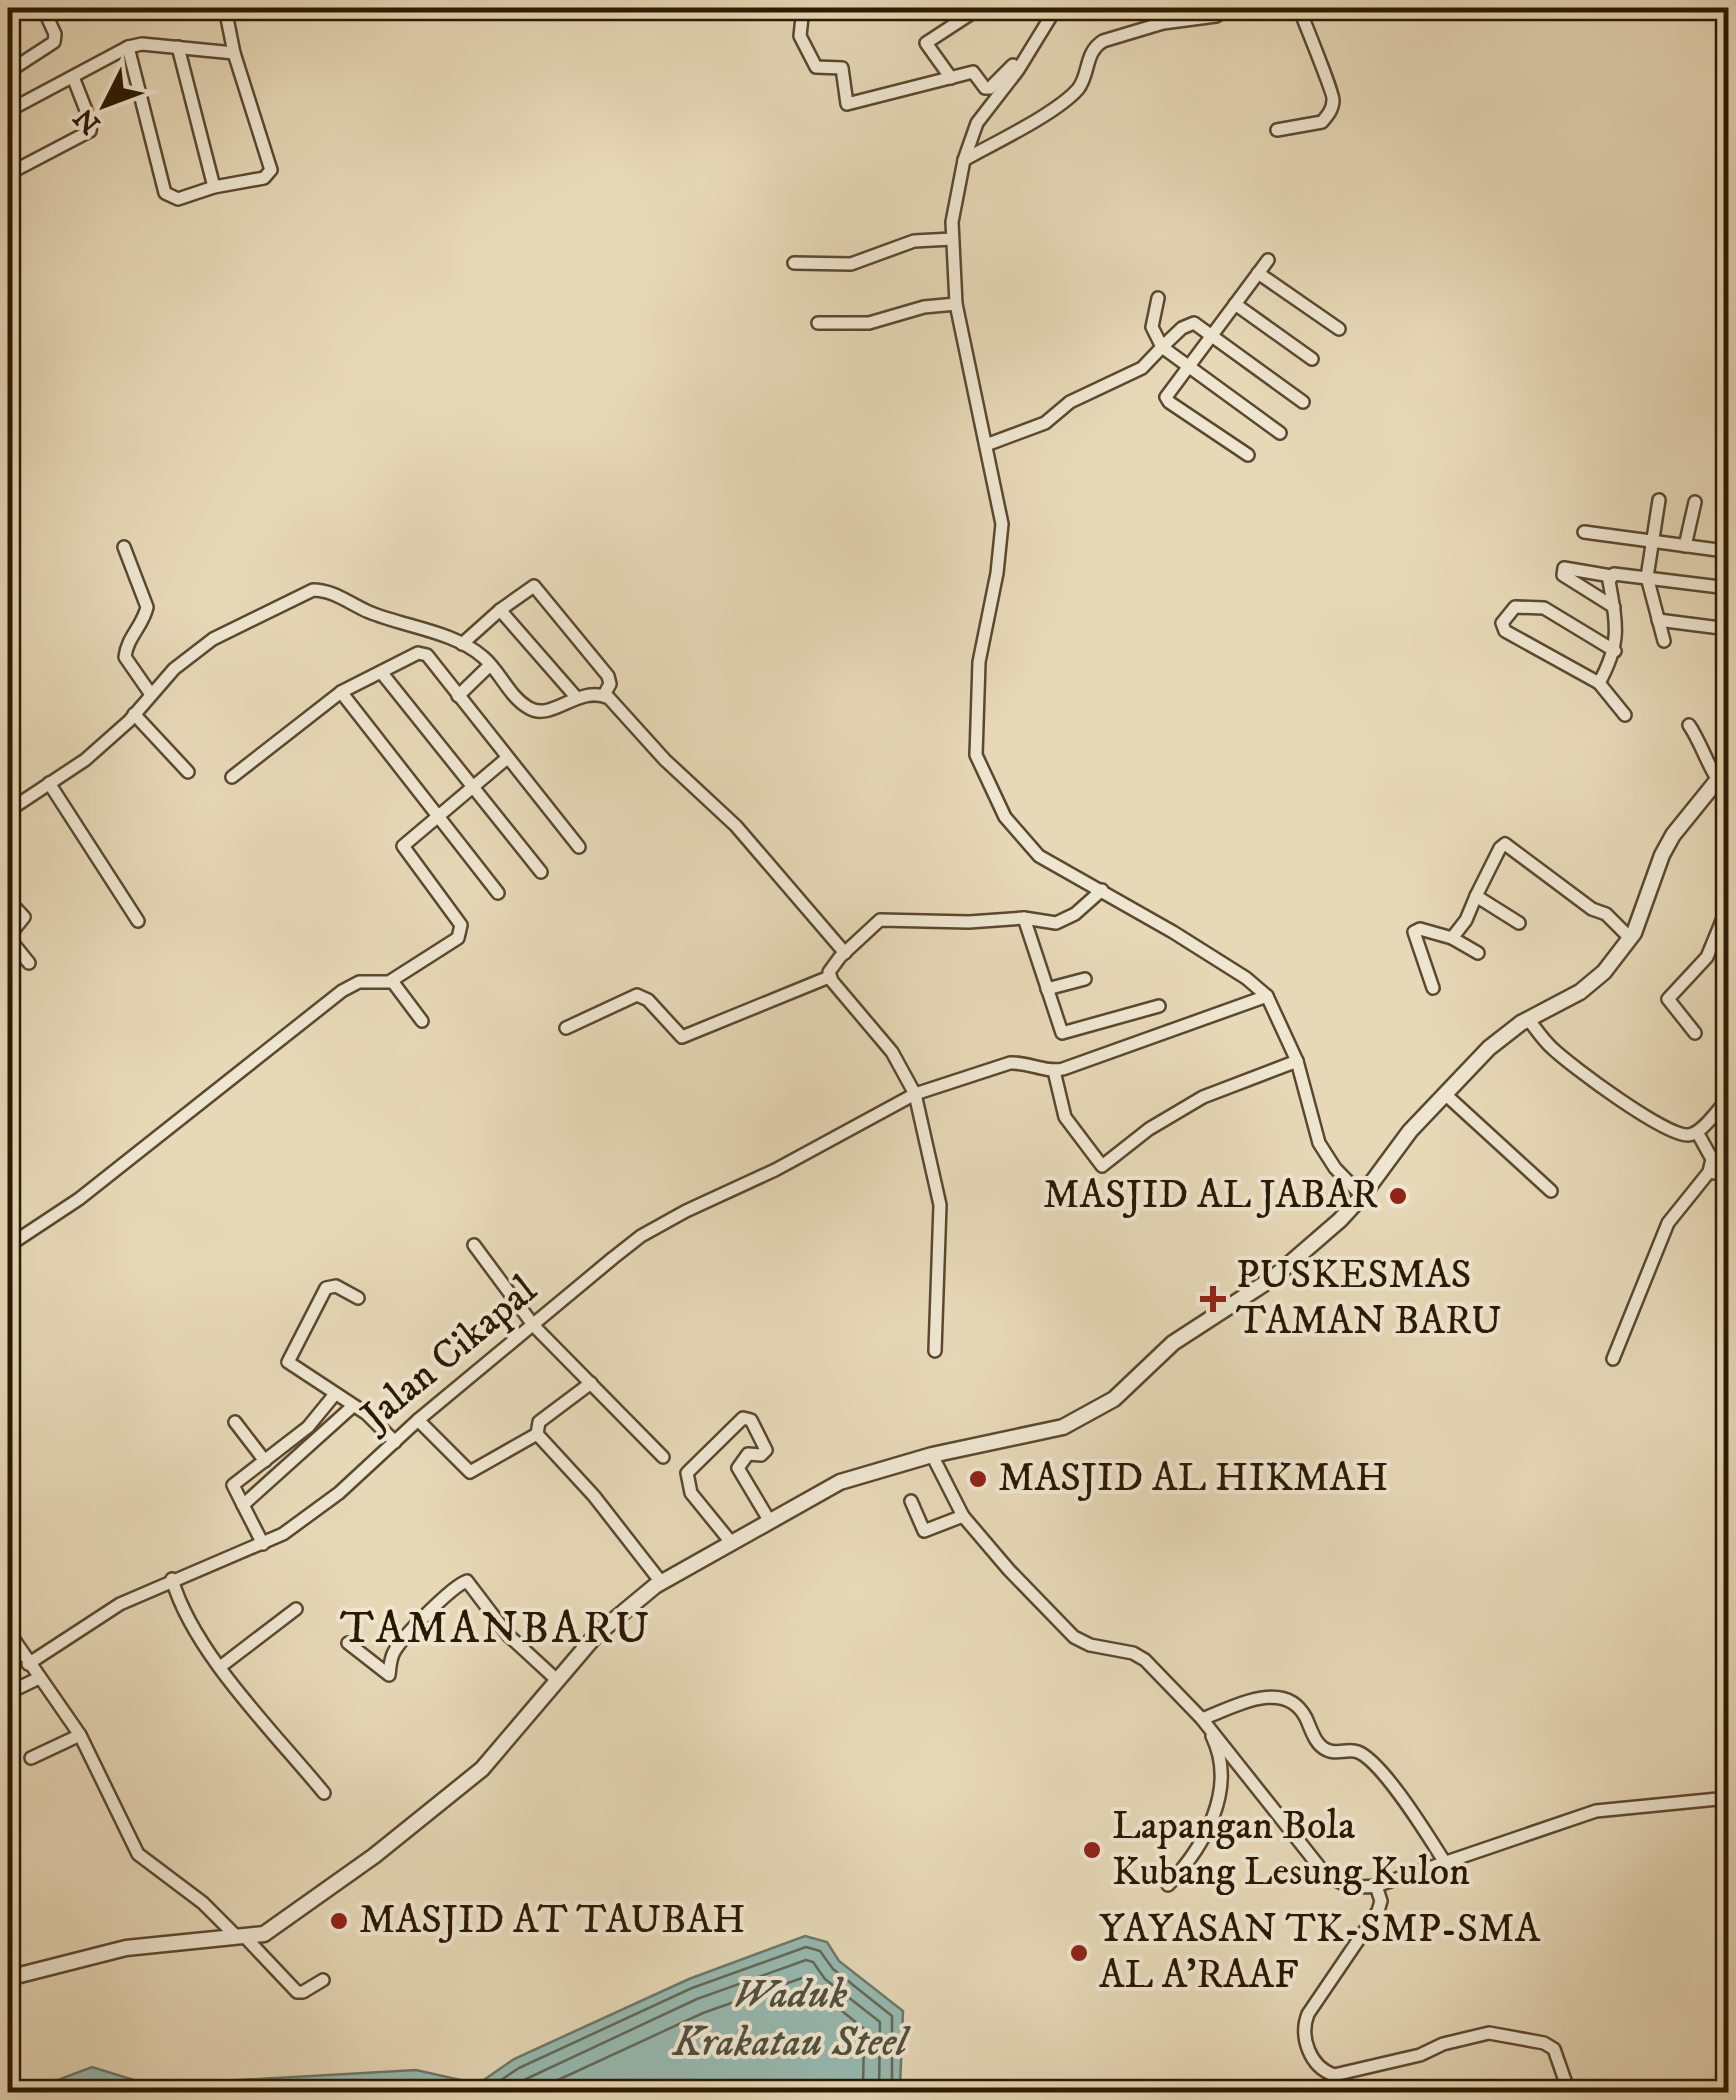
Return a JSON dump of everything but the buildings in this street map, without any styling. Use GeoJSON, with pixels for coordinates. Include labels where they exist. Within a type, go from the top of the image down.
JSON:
{"type":"FeatureCollection","features":[{"type":"Feature","properties":{"kind":"street"},"geometry":{"type":"LineString","coordinates":[[8,72],[54,42],[55,34],[44,8]]}},
{"type":"Feature","properties":{"kind":"street"},"geometry":{"type":"LineString","coordinates":[[128,47],[165,193],[178,199],[264,178],[270,173],[224,8]]}},
{"type":"Feature","properties":{"kind":"street"},"geometry":{"type":"LineString","coordinates":[[814,8],[802,17],[803,46],[816,67],[842,68],[847,104],[972,72],[985,88],[990,88],[1030,48]]}},
{"type":"Feature","properties":{"kind":"street"},"geometry":{"type":"LineString","coordinates":[[1056,8],[1018,70],[977,123],[957,192],[952,239],[956,304],[1002,524],[979,662],[976,754],[1005,818],[1039,856],[1246,978],[1267,996],[1297,1062],[1314,1128],[1326,1155],[1362,1196]]}},
{"type":"Feature","properties":{"kind":"street"},"geometry":{"type":"LineString","coordinates":[[964,160],[1028,125],[1076,90],[1096,46],[1164,23],[1216,16],[1230,8]]}},
{"type":"Feature","properties":{"kind":"street"},"geometry":{"type":"LineString","coordinates":[[1277,130],[1322,122],[1333,104],[1334,94],[1319,66],[1299,8]]}},
{"type":"Feature","properties":{"kind":"street"},"geometry":{"type":"LineString","coordinates":[[951,78],[926,43],[975,11]]}},
{"type":"Feature","properties":{"kind":"street"},"geometry":{"type":"LineString","coordinates":[[8,111],[128,47],[234,52]]}},
{"type":"Feature","properties":{"kind":"street"},"geometry":{"type":"LineString","coordinates":[[178,47],[214,188]]}},
{"type":"Feature","properties":{"kind":"street"},"geometry":{"type":"LineString","coordinates":[[8,174],[90,131],[91,123],[73,77]]}},
{"type":"Feature","properties":{"kind":"street"},"geometry":{"type":"LineString","coordinates":[[794,263],[851,264],[914,241],[952,239]]}},
{"type":"Feature","properties":{"kind":"street"},"geometry":{"type":"LineString","coordinates":[[1248,454],[1169,402],[1167,393],[1268,260]]}},
{"type":"Feature","properties":{"kind":"street"},"geometry":{"type":"LineString","coordinates":[[1258,273],[1339,330]]}},
{"type":"Feature","properties":{"kind":"street"},"geometry":{"type":"LineString","coordinates":[[1158,298],[1152,327],[1162,347],[1280,433]]}},
{"type":"Feature","properties":{"kind":"street"},"geometry":{"type":"LineString","coordinates":[[818,323],[868,323],[924,307],[956,304]]}},
{"type":"Feature","properties":{"kind":"street"},"geometry":{"type":"LineString","coordinates":[[1235,304],[1312,358]]}},
{"type":"Feature","properties":{"kind":"street"},"geometry":{"type":"LineString","coordinates":[[986,445],[1045,423],[1063,406],[1142,368],[1194,322],[1303,402]]}},
{"type":"Feature","properties":{"kind":"street"},"geometry":{"type":"LineString","coordinates":[[1659,500],[1647,577],[1664,641]]}},
{"type":"Feature","properties":{"kind":"street"},"geometry":{"type":"LineString","coordinates":[[1685,546],[1695,502]]}},
{"type":"Feature","properties":{"kind":"street"},"geometry":{"type":"LineString","coordinates":[[1584,532],[1727,551],[1728,532]]}},
{"type":"Feature","properties":{"kind":"street"},"geometry":{"type":"LineString","coordinates":[[124,546],[148,607],[125,656],[150,693]]}},
{"type":"Feature","properties":{"kind":"street"},"geometry":{"type":"LineString","coordinates":[[1614,607],[1563,575],[1564,568],[1728,588]]}},
{"type":"Feature","properties":{"kind":"street"},"geometry":{"type":"LineString","coordinates":[[1599,683],[1615,651],[1611,576]]}},
{"type":"Feature","properties":{"kind":"street"},"geometry":{"type":"LineString","coordinates":[[457,642],[532,587],[536,588],[608,676],[610,684],[604,696]]}},
{"type":"Feature","properties":{"kind":"street"},"geometry":{"type":"LineString","coordinates":[[8,811],[85,760],[174,669],[212,639],[313,590],[326,590],[371,613],[457,642],[490,665],[530,709],[550,710],[576,697],[604,696],[736,826],[845,953]]}},
{"type":"Feature","properties":{"kind":"street"},"geometry":{"type":"LineString","coordinates":[[1615,651],[1540,607],[1515,607],[1502,623],[1505,631],[1599,683],[1625,715]]}},
{"type":"Feature","properties":{"kind":"street"},"geometry":{"type":"LineString","coordinates":[[500,610],[576,697]]}},
{"type":"Feature","properties":{"kind":"street"},"geometry":{"type":"LineString","coordinates":[[1658,620],[1728,629]]}},
{"type":"Feature","properties":{"kind":"street"},"geometry":{"type":"LineString","coordinates":[[232,777],[341,692],[423,653],[579,848]]}},
{"type":"Feature","properties":{"kind":"street"},"geometry":{"type":"LineString","coordinates":[[458,696],[490,665]]}},
{"type":"Feature","properties":{"kind":"street"},"geometry":{"type":"LineString","coordinates":[[382,672],[541,872]]}},
{"type":"Feature","properties":{"kind":"street"},"geometry":{"type":"LineString","coordinates":[[341,692],[498,893]]}},
{"type":"Feature","properties":{"kind":"street"},"geometry":{"type":"LineString","coordinates":[[134,714],[188,772]]}},
{"type":"Feature","properties":{"kind":"street"},"geometry":{"type":"LineString","coordinates":[[1690,725],[1705,748],[1716,780],[1728,791]]}},
{"type":"Feature","properties":{"kind":"street"},"geometry":{"type":"LineString","coordinates":[[8,1246],[79,1199],[342,991],[359,982],[392,981],[458,938],[460,925],[403,846],[506,758]]}},
{"type":"Feature","properties":{"kind":"street"},"geometry":{"type":"LineString","coordinates":[[8,1978],[126,1948],[264,1934],[374,1856],[448,1796],[504,1746],[614,1617],[661,1582],[840,1482],[932,1455],[1042,1432],[1084,1418],[1114,1399],[1192,1329],[1273,1278],[1362,1196],[1396,1148],[1489,1048],[1528,1018],[1580,992],[1604,972],[1630,938],[1662,855],[1687,814],[1728,766]]}},
{"type":"Feature","properties":{"kind":"street"},"geometry":{"type":"LineString","coordinates":[[49,783],[138,921]]}},
{"type":"Feature","properties":{"kind":"street"},"geometry":{"type":"LineString","coordinates":[[1452,938],[1462,928],[1500,848],[1507,844],[1569,893],[1604,913],[1630,938]]}},
{"type":"Feature","properties":{"kind":"street"},"geometry":{"type":"LineString","coordinates":[[829,977],[831,968],[880,920],[970,922],[1024,918],[1047,923],[1066,920],[1102,890]]}},
{"type":"Feature","properties":{"kind":"street"},"geometry":{"type":"LineString","coordinates":[[1476,896],[1520,923]]}},
{"type":"Feature","properties":{"kind":"street"},"geometry":{"type":"LineString","coordinates":[[8,900],[24,918],[8,937],[29,963]]}},
{"type":"Feature","properties":{"kind":"street"},"geometry":{"type":"LineString","coordinates":[[1695,1033],[1668,999],[1707,957],[1728,906]]}},
{"type":"Feature","properties":{"kind":"street"},"geometry":{"type":"LineString","coordinates":[[1024,918],[1063,1034],[1159,1006]]}},
{"type":"Feature","properties":{"kind":"street"},"geometry":{"type":"LineString","coordinates":[[1434,988],[1414,932],[1420,929],[1452,938],[1478,954]]}},
{"type":"Feature","properties":{"kind":"street"},"geometry":{"type":"LineString","coordinates":[[566,1028],[637,996],[648,1000],[682,1037],[829,977]]}},
{"type":"Feature","properties":{"kind":"street"},"geometry":{"type":"LineString","coordinates":[[829,977],[892,1052],[915,1094],[940,1205],[934,1351]]}},
{"type":"Feature","properties":{"kind":"street"},"geometry":{"type":"LineString","coordinates":[[1047,990],[1085,979]]}},
{"type":"Feature","properties":{"kind":"street"},"geometry":{"type":"LineString","coordinates":[[392,981],[422,1021]]}},
{"type":"Feature","properties":{"kind":"street"},"geometry":{"type":"LineString","coordinates":[[1267,996],[1171,1033],[1054,1071],[1065,1117],[1102,1166],[1149,1129],[1203,1097],[1297,1062]]}},
{"type":"Feature","properties":{"kind":"street"},"geometry":{"type":"LineString","coordinates":[[1528,1018],[1556,1052],[1619,1099],[1683,1134],[1698,1132],[1728,1100]]}},
{"type":"Feature","properties":{"kind":"street","name":"Jalan Cikapal"},"geometry":{"type":"LineString","coordinates":[[28,1664],[90,1620],[172,1579],[283,1534],[339,1493],[418,1420],[641,1236],[915,1094],[1010,1063],[1026,1062],[1054,1071]]}},
{"type":"Feature","properties":{"kind":"street"},"geometry":{"type":"LineString","coordinates":[[1446,1094],[1551,1191]]}},
{"type":"Feature","properties":{"kind":"street"},"geometry":{"type":"LineString","coordinates":[[1613,1359],[1668,1223],[1709,1172],[1712,1160],[1698,1132]]}},
{"type":"Feature","properties":{"kind":"street"},"geometry":{"type":"LineString","coordinates":[[1709,1172],[1728,1175]]}},
{"type":"Feature","properties":{"kind":"street"},"geometry":{"type":"LineString","coordinates":[[474,1245],[534,1326],[663,1458]]}},
{"type":"Feature","properties":{"kind":"street"},"geometry":{"type":"LineString","coordinates":[[358,1298],[336,1286],[326,1288],[288,1359],[367,1414],[395,1442]]}},
{"type":"Feature","properties":{"kind":"street"},"geometry":{"type":"LineString","coordinates":[[591,1383],[538,1422],[537,1434],[594,1496],[661,1582]]}},
{"type":"Feature","properties":{"kind":"street"},"geometry":{"type":"LineString","coordinates":[[264,1544],[233,1486],[311,1424],[335,1394]]}},
{"type":"Feature","properties":{"kind":"street"},"geometry":{"type":"LineString","coordinates":[[243,1506],[353,1406]]}},
{"type":"Feature","properties":{"kind":"street"},"geometry":{"type":"LineString","coordinates":[[730,1541],[691,1493],[687,1473],[743,1418],[751,1420],[766,1450],[760,1455],[751,1452],[738,1468],[769,1520]]}},
{"type":"Feature","properties":{"kind":"street"},"geometry":{"type":"LineString","coordinates":[[418,1420],[470,1472],[537,1434]]}},
{"type":"Feature","properties":{"kind":"street"},"geometry":{"type":"LineString","coordinates":[[235,1422],[266,1461]]}},
{"type":"Feature","properties":{"kind":"street"},"geometry":{"type":"LineString","coordinates":[[932,1455],[962,1516],[1009,1570],[1074,1636],[1090,1644],[1140,1656],[1202,1719],[1321,1869],[1349,1887],[1376,1886],[1596,1811],[1728,1798]]}},
{"type":"Feature","properties":{"kind":"street"},"geometry":{"type":"LineString","coordinates":[[912,1501],[924,1531],[962,1516]]}},
{"type":"Feature","properties":{"kind":"street"},"geometry":{"type":"LineString","coordinates":[[172,1579],[181,1608],[220,1667],[324,1794]]}},
{"type":"Feature","properties":{"kind":"street"},"geometry":{"type":"LineString","coordinates":[[348,1643],[390,1675],[392,1656],[404,1638],[443,1597],[467,1580],[508,1635],[558,1681]]}},
{"type":"Feature","properties":{"kind":"street"},"geometry":{"type":"LineString","coordinates":[[220,1667],[296,1609]]}},
{"type":"Feature","properties":{"kind":"street"},"geometry":{"type":"LineString","coordinates":[[8,1630],[80,1734],[138,1854],[203,1904],[297,1992],[323,1980]]}},
{"type":"Feature","properties":{"kind":"street"},"geometry":{"type":"LineString","coordinates":[[8,1693],[39,1678]]}},
{"type":"Feature","properties":{"kind":"street"},"geometry":{"type":"LineString","coordinates":[[1202,1719],[1260,1699],[1282,1697],[1292,1701],[1319,1744],[1327,1750],[1353,1750],[1365,1757],[1414,1816],[1444,1861]]}},
{"type":"Feature","properties":{"kind":"street"},"geometry":{"type":"LineString","coordinates":[[1168,1885],[1203,1839],[1220,1798],[1215,1742],[1202,1719]]}},
{"type":"Feature","properties":{"kind":"street"},"geometry":{"type":"LineString","coordinates":[[31,1758],[80,1734]]}},
{"type":"Feature","properties":{"kind":"street"},"geometry":{"type":"LineString","coordinates":[[1376,1886],[1378,1911],[1302,2028],[1307,2047],[1322,2070],[1334,2075],[1354,2071],[1490,2033],[1544,2043],[1554,2049],[1569,2092]]}},
{"type":"Feature","properties":{"kind":"water","name":"Waduk Krakatau Steel"},"geometry":{"type":"Polygon","coordinates":[[[805,1936],[827,1942],[839,1961],[903,2011],[900,2087],[905,2092],[26,2092],[92,2067],[150,2085],[416,2070],[478,2084],[514,2059],[689,1979],[805,1936]]]}},
{"type":"Feature","properties":{"kind":"place","name":"MASJID AL JABAR"},"geometry":{"type":"Point","coordinates":[1398,1196]}},
{"type":"Feature","properties":{"kind":"place","name":"PUSKESMAS TAMAN BARU"},"geometry":{"type":"Point","coordinates":[1213,1299]}},
{"type":"Feature","properties":{"kind":"place","name":"MASJID AL HIKMAH"},"geometry":{"type":"Point","coordinates":[978,1479]}},
{"type":"Feature","properties":{"kind":"place","name":"Lapangan Bola Kubang Lesung Kulon"},"geometry":{"type":"Point","coordinates":[1092,1850]}},
{"type":"Feature","properties":{"kind":"place","name":"MASJID AT TAUBAH"},"geometry":{"type":"Point","coordinates":[339,1921]}},
{"type":"Feature","properties":{"kind":"place","name":"YAYASAN TK-SMP-SMA AL A'RAAF"},"geometry":{"type":"Point","coordinates":[1079,1953]}},
{"type":"Feature","properties":{"kind":"district","name":"TAMANBARU"},"geometry":{"type":"Point","coordinates":[496,1629]}}]}
